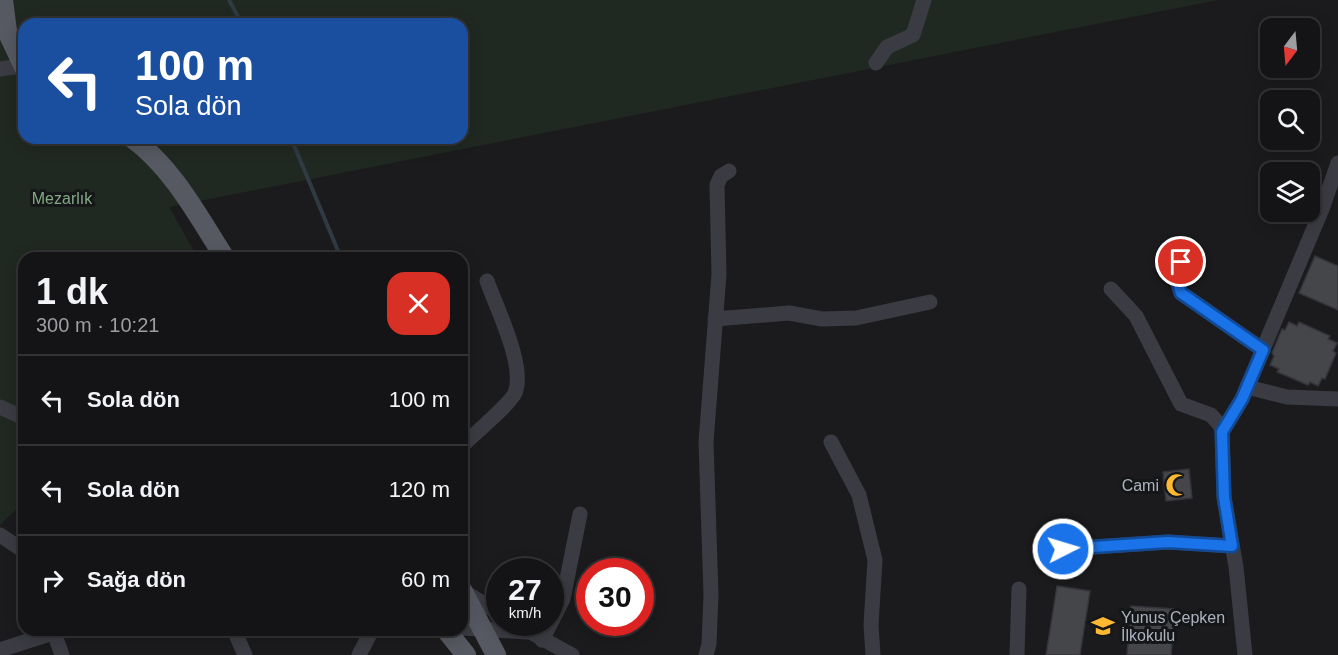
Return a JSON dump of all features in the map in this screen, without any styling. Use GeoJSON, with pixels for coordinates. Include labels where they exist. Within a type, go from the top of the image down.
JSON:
{"type":"FeatureCollection","features":[{"type":"Feature","properties":{"kind":"main road"},"geometry":{"type":"LineString","coordinates":[[3,0],[7,31],[18,56]]}},
{"type":"Feature","properties":{"kind":"main road"},"geometry":{"type":"LineString","coordinates":[[140,144],[179,186],[221,252]]}},
{"type":"Feature","properties":{"kind":"main road"},"geometry":{"type":"LineString","coordinates":[[468,601],[496,655]]}},
{"type":"Feature","properties":{"kind":"main road"},"geometry":{"type":"LineString","coordinates":[[451,636],[466,655]]}},
{"type":"Feature","properties":{"kind":"street"},"geometry":{"type":"LineString","coordinates":[[876,63],[887,47],[912,35],[924,0]]}},
{"type":"Feature","properties":{"kind":"street"},"geometry":{"type":"LineString","coordinates":[[0,69],[18,67]]}},
{"type":"Feature","properties":{"kind":"street"},"geometry":{"type":"LineString","coordinates":[[1222,432],[1247,387],[1263,350],[1322,209],[1338,163]]}},
{"type":"Feature","properties":{"kind":"street"},"geometry":{"type":"LineString","coordinates":[[705,655],[709,644],[711,595],[706,442],[719,274],[717,185],[721,176],[729,171]]}},
{"type":"Feature","properties":{"kind":"street"},"geometry":{"type":"LineString","coordinates":[[1181,262],[1176,277],[1181,293],[1263,350]]}},
{"type":"Feature","properties":{"kind":"street"},"geometry":{"type":"LineString","coordinates":[[468,440],[514,395],[518,380],[513,352],[487,281]]}},
{"type":"Feature","properties":{"kind":"street"},"geometry":{"type":"LineString","coordinates":[[1111,289],[1136,316],[1180,404],[1211,415],[1216,419],[1222,432],[1224,497],[1245,655]]}},
{"type":"Feature","properties":{"kind":"street"},"geometry":{"type":"LineString","coordinates":[[715,319],[789,313],[822,319],[856,318],[930,302]]}},
{"type":"Feature","properties":{"kind":"street"},"geometry":{"type":"LineString","coordinates":[[1247,387],[1287,397],[1338,399]]}},
{"type":"Feature","properties":{"kind":"street"},"geometry":{"type":"LineString","coordinates":[[0,407],[18,415]]}},
{"type":"Feature","properties":{"kind":"street"},"geometry":{"type":"LineString","coordinates":[[831,442],[859,495],[875,560],[871,625],[873,655]]}},
{"type":"Feature","properties":{"kind":"street"},"geometry":{"type":"LineString","coordinates":[[542,640],[563,599],[580,514]]}},
{"type":"Feature","properties":{"kind":"street"},"geometry":{"type":"LineString","coordinates":[[0,535],[18,547]]}},
{"type":"Feature","properties":{"kind":"street"},"geometry":{"type":"LineString","coordinates":[[1063,549],[1168,542],[1232,546]]}},
{"type":"Feature","properties":{"kind":"street"},"geometry":{"type":"LineString","coordinates":[[1017,655],[1019,589]]}},
{"type":"Feature","properties":{"kind":"street"},"geometry":{"type":"LineString","coordinates":[[468,594],[486,605]]}},
{"type":"Feature","properties":{"kind":"street"},"geometry":{"type":"LineString","coordinates":[[468,629],[485,631]]}},
{"type":"Feature","properties":{"kind":"street"},"geometry":{"type":"LineString","coordinates":[[0,650],[41,636]]}},
{"type":"Feature","properties":{"kind":"street"},"geometry":{"type":"LineString","coordinates":[[57,636],[62,655]]}},
{"type":"Feature","properties":{"kind":"street"},"geometry":{"type":"LineString","coordinates":[[237,636],[245,655]]}},
{"type":"Feature","properties":{"kind":"street"},"geometry":{"type":"LineString","coordinates":[[358,655],[369,636]]}},
{"type":"Feature","properties":{"kind":"street"},"geometry":{"type":"LineString","coordinates":[[534,636],[572,655]]}},
{"type":"Feature","properties":{"kind":"green space","name":"Mezarlık"},"geometry":{"type":"Polygon","coordinates":[[[0,0],[1218,0],[169,207],[195,252],[18,252],[18,508],[0,525],[0,0]]]}},
{"type":"Feature","properties":{"kind":"building"},"geometry":{"type":"Polygon","coordinates":[[[1315,256],[1338,266],[1338,310],[1299,293],[1315,256]]]}},
{"type":"Feature","properties":{"kind":"building"},"geometry":{"type":"Polygon","coordinates":[[[1289,322],[1297,326],[1299,322],[1330,336],[1328,339],[1337,343],[1333,351],[1336,353],[1325,379],[1322,378],[1318,386],[1310,382],[1308,385],[1277,372],[1279,369],[1270,365],[1274,356],[1272,353],[1282,329],[1285,330],[1289,322]]]}},
{"type":"Feature","properties":{"kind":"building","name":"Cami"},"geometry":{"type":"Polygon","coordinates":[[[1189,469],[1192,498],[1166,501],[1163,472],[1189,469]]]}},
{"type":"Feature","properties":{"kind":"building"},"geometry":{"type":"Polygon","coordinates":[[[1057,586],[1090,591],[1080,655],[1046,655],[1057,586]]]}},
{"type":"Feature","properties":{"kind":"building"},"geometry":{"type":"Polygon","coordinates":[[[1131,606],[1175,609],[1171,655],[1127,655],[1131,606]]]}},
{"type":"Feature","properties":{"kind":"waterway"},"geometry":{"type":"LineString","coordinates":[[229,0],[239,18]]}},
{"type":"Feature","properties":{"kind":"waterway"},"geometry":{"type":"LineString","coordinates":[[294,144],[338,252]]}},
{"type":"Feature","properties":{"kind":"place","name":"Cami"},"geometry":{"type":"Point","coordinates":[1177,485]}},
{"type":"Feature","properties":{"kind":"place","name":"Yunus Çepken İlkokulu"},"geometry":{"type":"Point","coordinates":[1103,626]}},
{"type":"Feature","properties":{"kind":"route"},"geometry":{"type":"LineString","coordinates":[[1063,549],[1125,543],[1168,542],[1232,546],[1224,497],[1222,432],[1242,399],[1263,350],[1187,300],[1177,285],[1176,277],[1181,262]]}}]}
